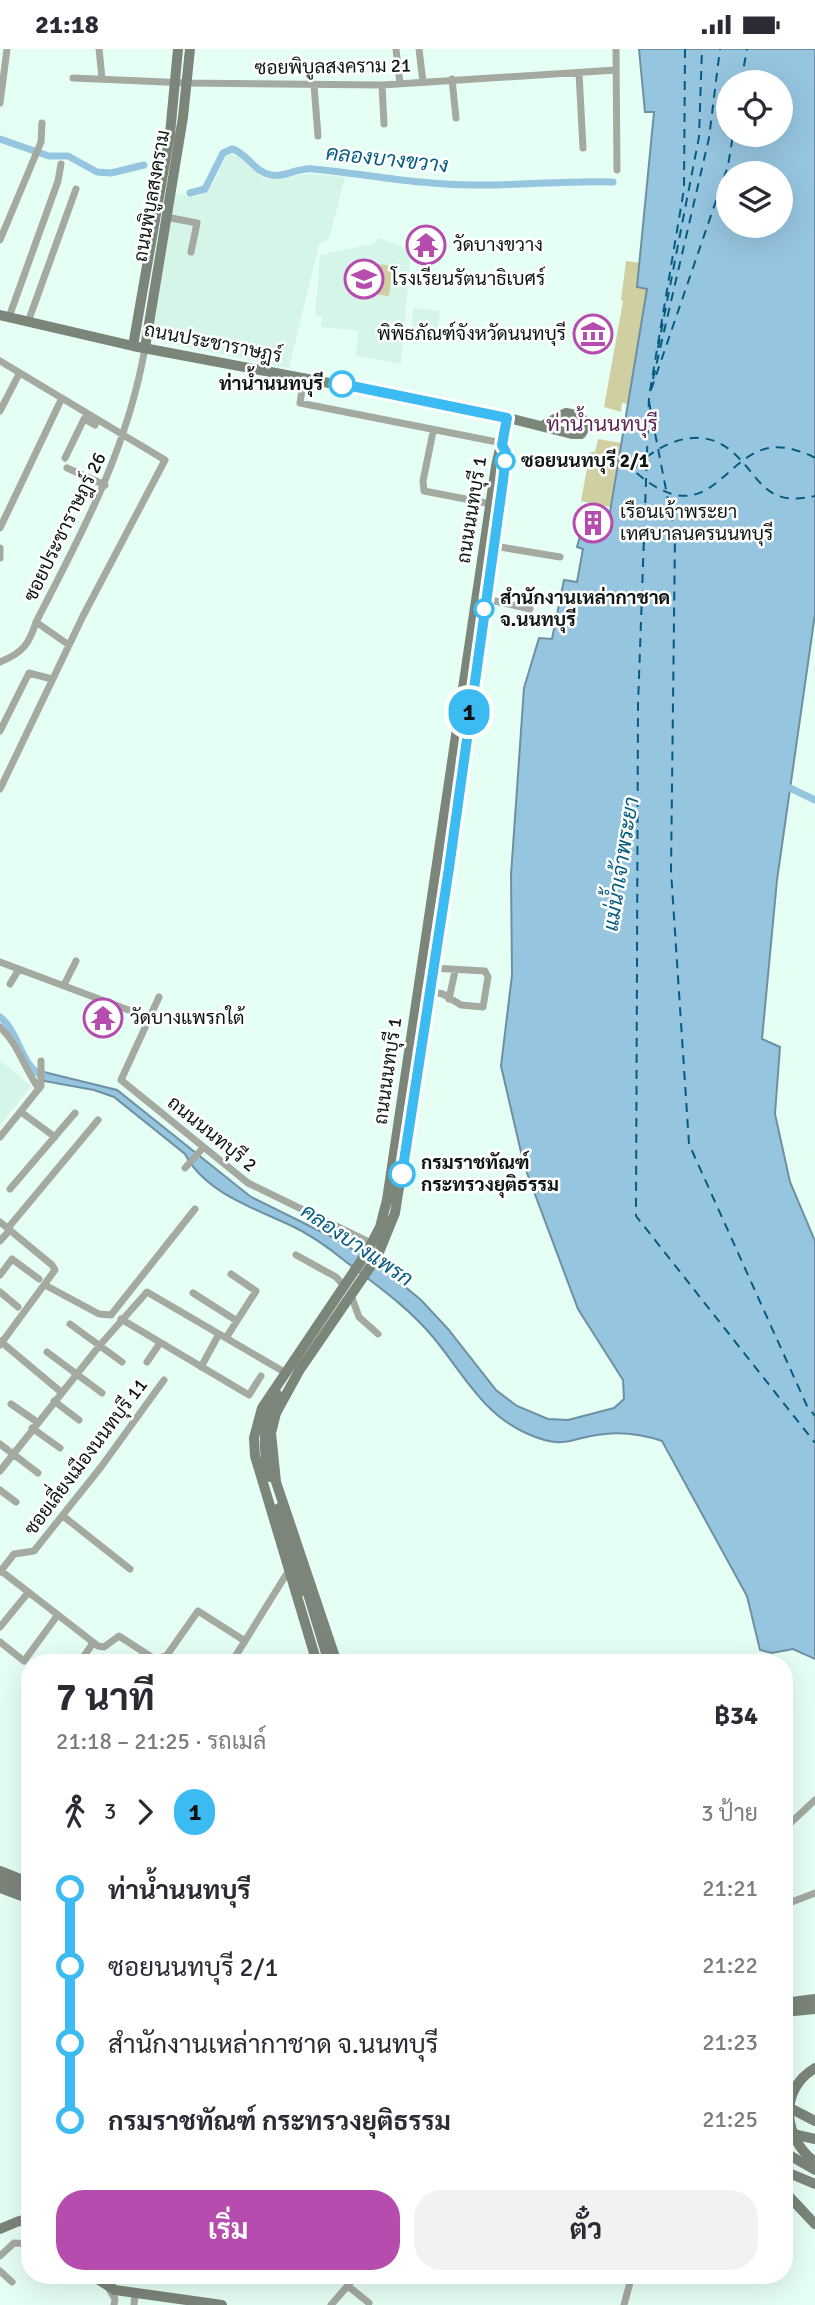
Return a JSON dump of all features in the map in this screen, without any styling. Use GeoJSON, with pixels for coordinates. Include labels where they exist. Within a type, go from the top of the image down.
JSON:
{"type":"FeatureCollection","features":[{"type":"Feature","properties":{"kind":"main road","name":"ถนนพิบูลสงคราม"},"geometry":{"type":"LineString","coordinates":[[133,346],[176,83],[178,49]]}},
{"type":"Feature","properties":{"kind":"main road","name":"ถนนพิบูลสงคราม"},"geometry":{"type":"LineString","coordinates":[[145,348],[188,83],[190,49]]}},
{"type":"Feature","properties":{"kind":"main road","name":"ถนนประชาราษฎร์"},"geometry":{"type":"LineString","coordinates":[[4,316],[133,346],[544,425]]}},
{"type":"Feature","properties":{"kind":"main road","name":"ถนนนนทบุรี 1"},"geometry":{"type":"LineString","coordinates":[[371,1251],[387,1200],[498,451],[507,418]]}},
{"type":"Feature","properties":{"kind":"main road","name":"ถนนนนทบุรี 1"},"geometry":{"type":"LineString","coordinates":[[334,1654],[280,1504],[271,1447],[276,1413],[299,1371],[351,1296],[371,1251],[395,1213],[494,546],[506,452],[502,444]]}},
{"type":"Feature","properties":{"kind":"main road","name":"ถนนนนทบุรี 1"},"geometry":{"type":"LineString","coordinates":[[314,1654],[265,1493],[254,1439],[262,1408],[344,1286],[357,1278]]}},
{"type":"Feature","properties":{"kind":"main road"},"geometry":{"type":"LineString","coordinates":[[286,1373],[263,1433],[264,1455],[326,1654]]}},
{"type":"Feature","properties":{"kind":"main road"},"geometry":{"type":"LineString","coordinates":[[280,1504],[321,1654]]}},
{"type":"Feature","properties":{"kind":"main road"},"geometry":{"type":"LineString","coordinates":[[0,1871],[21,1882]]}},
{"type":"Feature","properties":{"kind":"main road"},"geometry":{"type":"LineString","coordinates":[[0,1879],[21,1884]]}},
{"type":"Feature","properties":{"kind":"main road"},"geometry":{"type":"LineString","coordinates":[[0,1888],[21,1896]]}},
{"type":"Feature","properties":{"kind":"main road"},"geometry":{"type":"LineString","coordinates":[[793,2002],[815,1999]]}},
{"type":"Feature","properties":{"kind":"main road"},"geometry":{"type":"LineString","coordinates":[[793,2011],[815,2009]]}},
{"type":"Feature","properties":{"kind":"main road"},"geometry":{"type":"LineString","coordinates":[[793,2100],[796,2089],[815,2067]]}},
{"type":"Feature","properties":{"kind":"main road"},"geometry":{"type":"LineString","coordinates":[[793,2108],[815,2120]]}},
{"type":"Feature","properties":{"kind":"main road"},"geometry":{"type":"LineString","coordinates":[[793,2134],[815,2139]]}},
{"type":"Feature","properties":{"kind":"main road"},"geometry":{"type":"LineString","coordinates":[[793,2138],[815,2162]]}},
{"type":"Feature","properties":{"kind":"main road"},"geometry":{"type":"LineString","coordinates":[[793,2157],[815,2170]]}},
{"type":"Feature","properties":{"kind":"main road"},"geometry":{"type":"LineString","coordinates":[[793,2173],[815,2184]]}},
{"type":"Feature","properties":{"kind":"main road"},"geometry":{"type":"LineString","coordinates":[[793,2192],[815,2213]]}},
{"type":"Feature","properties":{"kind":"main road"},"geometry":{"type":"LineString","coordinates":[[793,2199],[815,2224]]}},
{"type":"Feature","properties":{"kind":"main road"},"geometry":{"type":"LineString","coordinates":[[800,2205],[815,2213]]}},
{"type":"Feature","properties":{"kind":"main road"},"geometry":{"type":"LineString","coordinates":[[0,2229],[21,2222]]}},
{"type":"Feature","properties":{"kind":"main road"},"geometry":{"type":"LineString","coordinates":[[103,2284],[135,2293],[222,2305]]}},
{"type":"Feature","properties":{"kind":"street"},"geometry":{"type":"LineString","coordinates":[[0,103],[8,49]]}},
{"type":"Feature","properties":{"kind":"street"},"geometry":{"type":"LineString","coordinates":[[99,49],[102,78]]}},
{"type":"Feature","properties":{"kind":"street"},"geometry":{"type":"LineString","coordinates":[[396,49],[400,84]]}},
{"type":"Feature","properties":{"kind":"street"},"geometry":{"type":"LineString","coordinates":[[419,49],[423,82]]}},
{"type":"Feature","properties":{"kind":"street"},"geometry":{"type":"LineString","coordinates":[[616,49],[617,170]]}},
{"type":"Feature","properties":{"kind":"street","name":"ซอยพิบูลสงคราม 21"},"geometry":{"type":"LineString","coordinates":[[73,78],[176,83],[382,85],[616,70]]}},
{"type":"Feature","properties":{"kind":"street"},"geometry":{"type":"LineString","coordinates":[[579,73],[583,148]]}},
{"type":"Feature","properties":{"kind":"street"},"geometry":{"type":"LineString","coordinates":[[452,79],[456,118]]}},
{"type":"Feature","properties":{"kind":"street"},"geometry":{"type":"LineString","coordinates":[[314,85],[318,136]]}},
{"type":"Feature","properties":{"kind":"street"},"geometry":{"type":"LineString","coordinates":[[382,85],[384,124]]}},
{"type":"Feature","properties":{"kind":"street"},"geometry":{"type":"LineString","coordinates":[[0,240],[44,132],[41,123]]}},
{"type":"Feature","properties":{"kind":"street"},"geometry":{"type":"LineString","coordinates":[[4,316],[58,181],[61,164]]}},
{"type":"Feature","properties":{"kind":"street"},"geometry":{"type":"LineString","coordinates":[[28,322],[76,189]]}},
{"type":"Feature","properties":{"kind":"street"},"geometry":{"type":"LineString","coordinates":[[166,217],[197,222],[191,252]]}},
{"type":"Feature","properties":{"kind":"street","name":"ซอยประชาราษฎร์ 26"},"geometry":{"type":"LineString","coordinates":[[0,662],[25,649],[106,485],[145,348]]}},
{"type":"Feature","properties":{"kind":"street"},"geometry":{"type":"LineString","coordinates":[[0,361],[105,429]]}},
{"type":"Feature","properties":{"kind":"street"},"geometry":{"type":"LineString","coordinates":[[0,411],[19,374]]}},
{"type":"Feature","properties":{"kind":"street"},"geometry":{"type":"LineString","coordinates":[[304,377],[300,403],[502,444]]}},
{"type":"Feature","properties":{"kind":"street"},"geometry":{"type":"LineString","coordinates":[[0,528],[61,400]]}},
{"type":"Feature","properties":{"kind":"street"},"geometry":{"type":"LineString","coordinates":[[0,789],[69,645],[165,460],[95,422],[84,419],[65,458]]}},
{"type":"Feature","properties":{"kind":"street"},"geometry":{"type":"LineString","coordinates":[[433,432],[423,481],[424,491],[491,504]]}},
{"type":"Feature","properties":{"kind":"street"},"geometry":{"type":"LineString","coordinates":[[67,468],[106,485]]}},
{"type":"Feature","properties":{"kind":"street"},"geometry":{"type":"LineString","coordinates":[[494,546],[560,557]]}},
{"type":"Feature","properties":{"kind":"street"},"geometry":{"type":"LineString","coordinates":[[0,548],[0,558]]}},
{"type":"Feature","properties":{"kind":"street"},"geometry":{"type":"LineString","coordinates":[[485,599],[530,609]]}},
{"type":"Feature","properties":{"kind":"street"},"geometry":{"type":"LineString","coordinates":[[36,622],[69,645]]}},
{"type":"Feature","properties":{"kind":"street"},"geometry":{"type":"LineString","coordinates":[[0,731],[29,673],[52,679]]}},
{"type":"Feature","properties":{"kind":"street"},"geometry":{"type":"LineString","coordinates":[[64,985],[76,961]]}},
{"type":"Feature","properties":{"kind":"street"},"geometry":{"type":"LineString","coordinates":[[0,962],[149,1018]]}},
{"type":"Feature","properties":{"kind":"street"},"geometry":{"type":"LineString","coordinates":[[418,989],[474,1009],[481,1009],[484,1004],[487,973],[480,969],[455,971],[433,968]]}},
{"type":"Feature","properties":{"kind":"street"},"geometry":{"type":"LineString","coordinates":[[10,984],[19,969]]}},
{"type":"Feature","properties":{"kind":"street"},"geometry":{"type":"LineString","coordinates":[[449,999],[455,971]]}},
{"type":"Feature","properties":{"kind":"street","name":"ถนนนนทบุรี 2"},"geometry":{"type":"LineString","coordinates":[[159,997],[120,1078],[201,1150],[247,1184],[371,1251]]}},
{"type":"Feature","properties":{"kind":"street"},"geometry":{"type":"LineString","coordinates":[[0,1027],[16,1045],[26,1070],[40,1086]]}},
{"type":"Feature","properties":{"kind":"street"},"geometry":{"type":"LineString","coordinates":[[0,1137],[40,1086],[41,1065]]}},
{"type":"Feature","properties":{"kind":"street"},"geometry":{"type":"LineString","coordinates":[[21,1112],[55,1137]]}},
{"type":"Feature","properties":{"kind":"street"},"geometry":{"type":"LineString","coordinates":[[10,1189],[75,1114]]}},
{"type":"Feature","properties":{"kind":"street"},"geometry":{"type":"LineString","coordinates":[[0,1241],[98,1119]]}},
{"type":"Feature","properties":{"kind":"street"},"geometry":{"type":"LineString","coordinates":[[187,1166],[201,1150]]}},
{"type":"Feature","properties":{"kind":"street"},"geometry":{"type":"LineString","coordinates":[[45,1285],[99,1314],[111,1315],[195,1209]]}},
{"type":"Feature","properties":{"kind":"street"},"geometry":{"type":"LineString","coordinates":[[0,1222],[54,1268],[45,1285],[1,1343],[61,1392]]}},
{"type":"Feature","properties":{"kind":"street"},"geometry":{"type":"LineString","coordinates":[[296,1255],[336,1277],[344,1286]]}},
{"type":"Feature","properties":{"kind":"street"},"geometry":{"type":"LineString","coordinates":[[0,1275],[12,1259],[39,1279]]}},
{"type":"Feature","properties":{"kind":"street"},"geometry":{"type":"LineString","coordinates":[[201,1367],[237,1321],[256,1291],[231,1274]]}},
{"type":"Feature","properties":{"kind":"street"},"geometry":{"type":"LineString","coordinates":[[0,1292],[18,1307]]}},
{"type":"Feature","properties":{"kind":"street"},"geometry":{"type":"LineString","coordinates":[[0,1471],[76,1373],[147,1292],[286,1373]]}},
{"type":"Feature","properties":{"kind":"street"},"geometry":{"type":"LineString","coordinates":[[193,1293],[237,1321]]}},
{"type":"Feature","properties":{"kind":"street"},"geometry":{"type":"LineString","coordinates":[[351,1296],[359,1317],[378,1334]]}},
{"type":"Feature","properties":{"kind":"street"},"geometry":{"type":"LineString","coordinates":[[121,1319],[249,1395],[261,1376]]}},
{"type":"Feature","properties":{"kind":"street"},"geometry":{"type":"LineString","coordinates":[[70,1324],[122,1362]]}},
{"type":"Feature","properties":{"kind":"street"},"geometry":{"type":"LineString","coordinates":[[147,1362],[160,1343]]}},
{"type":"Feature","properties":{"kind":"street"},"geometry":{"type":"LineString","coordinates":[[47,1352],[102,1393]]}},
{"type":"Feature","properties":{"kind":"street","name":"ซอยเลี่ยงเมืองนนทบุรี 11"},"geometry":{"type":"LineString","coordinates":[[0,1571],[14,1554],[34,1551],[64,1516],[164,1380]]}},
{"type":"Feature","properties":{"kind":"street"},"geometry":{"type":"LineString","coordinates":[[54,1401],[79,1420]]}},
{"type":"Feature","properties":{"kind":"street"},"geometry":{"type":"LineString","coordinates":[[11,1403],[60,1448]]}},
{"type":"Feature","properties":{"kind":"street"},"geometry":{"type":"LineString","coordinates":[[0,1444],[38,1473]]}},
{"type":"Feature","properties":{"kind":"street"},"geometry":{"type":"LineString","coordinates":[[0,1490],[16,1502]]}},
{"type":"Feature","properties":{"kind":"street"},"geometry":{"type":"LineString","coordinates":[[64,1516],[130,1569]]}},
{"type":"Feature","properties":{"kind":"street"},"geometry":{"type":"LineString","coordinates":[[237,1654],[289,1570]]}},
{"type":"Feature","properties":{"kind":"street"},"geometry":{"type":"LineString","coordinates":[[0,1571],[93,1643],[102,1648],[118,1636],[146,1654]]}},
{"type":"Feature","properties":{"kind":"street"},"geometry":{"type":"LineString","coordinates":[[0,1627],[27,1594]]}},
{"type":"Feature","properties":{"kind":"street"},"geometry":{"type":"LineString","coordinates":[[166,1654],[198,1611],[245,1640]]}},
{"type":"Feature","properties":{"kind":"street"},"geometry":{"type":"LineString","coordinates":[[33,1654],[57,1616]]}},
{"type":"Feature","properties":{"kind":"street"},"geometry":{"type":"LineString","coordinates":[[0,1642],[21,1658]]}},
{"type":"Feature","properties":{"kind":"street"},"geometry":{"type":"LineString","coordinates":[[85,1654],[93,1643]]}},
{"type":"Feature","properties":{"kind":"street"},"geometry":{"type":"LineString","coordinates":[[793,1821],[815,1800]]}},
{"type":"Feature","properties":{"kind":"street"},"geometry":{"type":"LineString","coordinates":[[793,1902],[815,1893]]}},
{"type":"Feature","properties":{"kind":"street"},"geometry":{"type":"LineString","coordinates":[[0,2256],[14,2243],[21,2243]]}},
{"type":"Feature","properties":{"kind":"street"},"geometry":{"type":"LineString","coordinates":[[0,2271],[12,2282]]}},
{"type":"Feature","properties":{"kind":"street"},"geometry":{"type":"LineString","coordinates":[[624,2305],[630,2284]]}},
{"type":"Feature","properties":{"kind":"street"},"geometry":{"type":"LineString","coordinates":[[331,2305],[348,2286],[369,2303]]}},
{"type":"Feature","properties":{"kind":"street"},"geometry":{"type":"LineString","coordinates":[[108,2287],[115,2299],[114,2305]]}},
{"type":"Feature","properties":{"kind":"street"},"geometry":{"type":"LineString","coordinates":[[134,2305],[135,2293]]}},
{"type":"Feature","properties":{"kind":"shaded area"},"geometry":{"type":"Polygon","coordinates":[[[230,154],[239,157],[262,177],[271,179],[306,174],[345,177],[329,239],[319,244],[289,368],[157,341],[153,335],[175,193],[194,197],[204,194],[215,181],[226,156],[230,154]]]}},
{"type":"Feature","properties":{"kind":"shaded area","name":"โรงเรียนรัตนาธิเบศร์"},"geometry":{"type":"Polygon","coordinates":[[[379,238],[411,250],[401,364],[356,356],[358,331],[321,327],[322,316],[315,315],[320,255],[372,244],[379,238]]]}},
{"type":"Feature","properties":{"kind":"shaded area"},"geometry":{"type":"Polygon","coordinates":[[[413,308],[440,311],[436,341],[411,337],[413,308]]]}},
{"type":"Feature","properties":{"kind":"shaded area"},"geometry":{"type":"Polygon","coordinates":[[[0,1060],[31,1086],[0,1125],[0,1060]]]}},
{"type":"Feature","properties":{"kind":"green space"},"geometry":{"type":"Polygon","coordinates":[[[626,261],[641,263],[637,287],[647,288],[628,404],[622,403],[621,412],[604,407],[623,301],[626,261]]]}},
{"type":"Feature","properties":{"kind":"green space"},"geometry":{"type":"Polygon","coordinates":[[[360,262],[376,264],[372,293],[357,291],[360,262]]]}},
{"type":"Feature","properties":{"kind":"green space"},"geometry":{"type":"Polygon","coordinates":[[[377,264],[393,266],[389,296],[374,294],[377,264]]]}},
{"type":"Feature","properties":{"kind":"green space"},"geometry":{"type":"Polygon","coordinates":[[[598,439],[621,443],[610,507],[581,501],[590,452],[595,452],[598,439]]]}},
{"type":"Feature","properties":{"kind":"water","name":"แม่น้ำเจ้าพระยา"},"geometry":{"type":"Polygon","coordinates":[[[639,49],[815,49],[815,614],[777,880],[762,1039],[780,1047],[775,1114],[790,1182],[815,1241],[815,1659],[793,1649],[772,1653],[760,1650],[747,1596],[662,1441],[619,1433],[551,1442],[512,1426],[498,1416],[475,1392],[433,1337],[413,1316],[333,1251],[299,1230],[218,1189],[194,1168],[185,1154],[114,1097],[94,1090],[44,1081],[44,1072],[117,1090],[251,1197],[332,1237],[380,1266],[421,1300],[448,1329],[496,1390],[517,1406],[548,1419],[568,1420],[614,1408],[624,1399],[623,1380],[578,1309],[524,1165],[501,1066],[512,975],[511,875],[524,688],[539,638],[552,639],[564,580],[577,582],[583,549],[577,547],[581,532],[602,511],[610,512],[647,289],[637,287],[654,112],[645,112],[639,49]]]}},
{"type":"Feature","properties":{"kind":"waterway","name":"คลองบางขวาง"},"geometry":{"type":"LineString","coordinates":[[0,139],[49,156],[68,156],[97,172],[111,173],[144,165]]}},
{"type":"Feature","properties":{"kind":"waterway","name":"คลองบางขวาง"},"geometry":{"type":"LineString","coordinates":[[190,193],[205,189],[223,153],[232,149],[260,170],[276,176],[308,169],[453,185],[613,182]]}},
{"type":"Feature","properties":{"kind":"waterway"},"geometry":{"type":"LineString","coordinates":[[790,788],[815,800]]}},
{"type":"Feature","properties":{"kind":"waterway","name":"คลองบางแพรก"},"geometry":{"type":"LineString","coordinates":[[0,1017],[12,1031],[25,1058],[44,1076]]}},
{"type":"Feature","properties":{"kind":"ferry route"},"geometry":{"type":"LineString","coordinates":[[685,49],[684,189],[649,397],[638,705],[636,1216],[815,1443]]}},
{"type":"Feature","properties":{"kind":"ferry route"},"geometry":{"type":"LineString","coordinates":[[658,348],[699,137],[702,49]]}},
{"type":"Feature","properties":{"kind":"ferry route"},"geometry":{"type":"LineString","coordinates":[[653,379],[709,138],[720,49]]}},
{"type":"Feature","properties":{"kind":"ferry route"},"geometry":{"type":"LineString","coordinates":[[743,70],[747,49]]}},
{"type":"Feature","properties":{"kind":"ferry route"},"geometry":{"type":"LineString","coordinates":[[651,390],[728,166],[731,147]]}},
{"type":"Feature","properties":{"kind":"ferry route"},"geometry":{"type":"LineString","coordinates":[[649,402],[675,536],[671,871],[689,1144],[807,1406],[815,1416]]}},
{"type":"Feature","properties":{"kind":"ferry route"},"geometry":{"type":"LineString","coordinates":[[815,458],[795,450],[771,448],[752,455],[735,467],[720,480],[703,491],[685,496],[662,490],[633,470],[666,445],[678,440],[705,439],[718,442],[730,450],[740,460],[749,469],[764,487],[773,493],[797,498],[815,496]]}},
{"type":"Feature","properties":{"kind":"bus line","name":"1"},"geometry":{"type":"LineString","coordinates":[[342,384],[507,418],[502,445],[506,452],[503,481],[449,868],[402,1174]]}},
{"type":"Feature","properties":{"kind":"place","name":"วัดบางขวาง"},"geometry":{"type":"Point","coordinates":[426,245]}},
{"type":"Feature","properties":{"kind":"place","name":"โรงเรียนรัตนาธิเบศร์"},"geometry":{"type":"Point","coordinates":[364,279]}},
{"type":"Feature","properties":{"kind":"place","name":"พิพิธภัณฑ์จังหวัดนนทบุรี"},"geometry":{"type":"Point","coordinates":[593,334]}},
{"type":"Feature","properties":{"kind":"place","name":"ท่าน้ำนนทบุรี"},"geometry":{"type":"Point","coordinates":[342,384]}},
{"type":"Feature","properties":{"kind":"place","name":"ซอยนนทบุรี 2/1"},"geometry":{"type":"Point","coordinates":[505,461]}},
{"type":"Feature","properties":{"kind":"place","name":"เรือนเจ้าพระยา เทศบาลนครนนทบุรี"},"geometry":{"type":"Point","coordinates":[593,523]}},
{"type":"Feature","properties":{"kind":"place","name":"สำนักงานเหล่ากาชาด จ.นนทบุรี"},"geometry":{"type":"Point","coordinates":[484,609]}},
{"type":"Feature","properties":{"kind":"place","name":"วัดบางแพรกใต้"},"geometry":{"type":"Point","coordinates":[103,1018]}},
{"type":"Feature","properties":{"kind":"place","name":"กรมราชทัณฑ์ กระทรวงยุติธรรม"},"geometry":{"type":"Point","coordinates":[402,1174]}},
{"type":"Feature","properties":{"kind":"district","name":"ท่าน้ำนนทบุรี"},"geometry":{"type":"Point","coordinates":[602,424]}}]}
